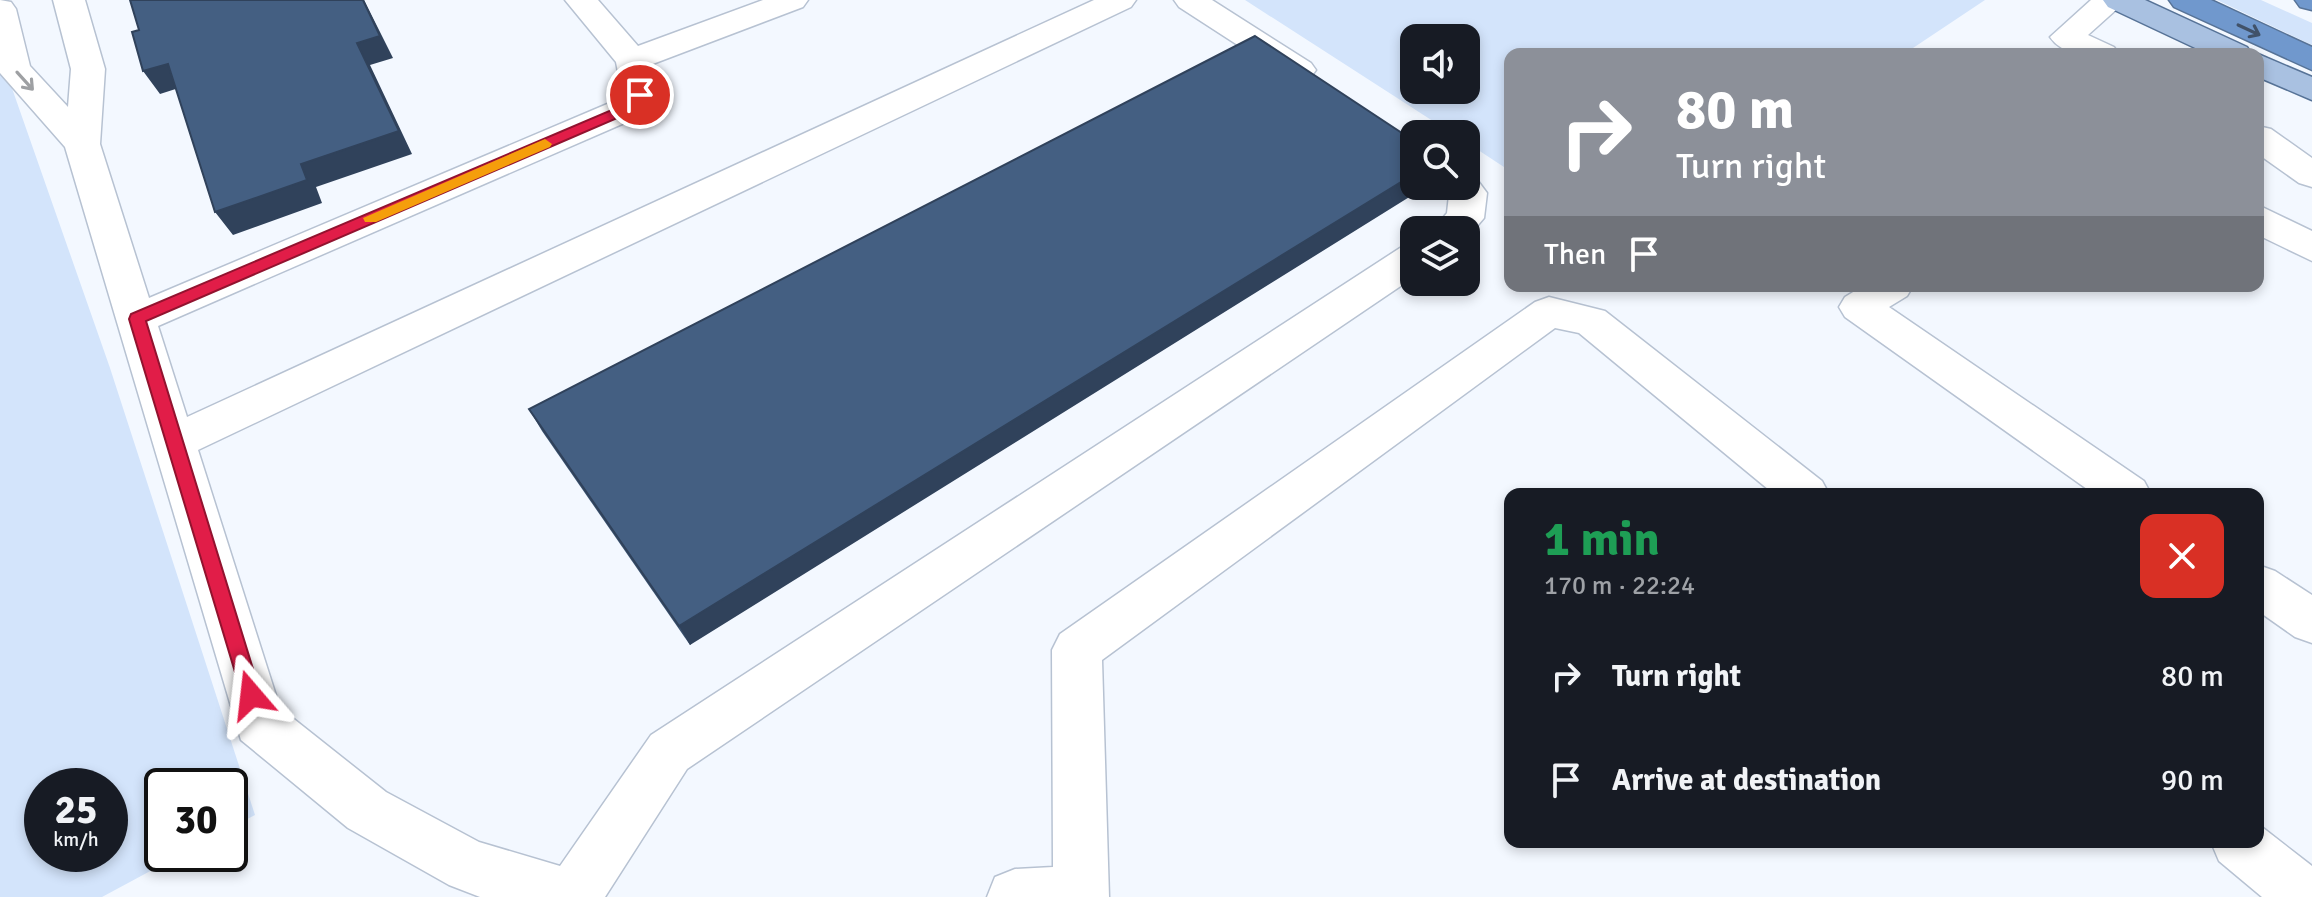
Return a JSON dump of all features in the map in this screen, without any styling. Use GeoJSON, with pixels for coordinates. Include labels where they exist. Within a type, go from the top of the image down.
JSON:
{"type":"FeatureCollection","features":[{"type":"Feature","properties":{"kind":"highway"},"geometry":{"type":"LineString","coordinates":[[2185,0],[2312,60]]}},
{"type":"Feature","properties":{"kind":"main road"},"geometry":{"type":"LineString","coordinates":[[2119,0],[2222,48]]}},
{"type":"Feature","properties":{"kind":"main road"},"geometry":{"type":"LineString","coordinates":[[2264,67],[2312,90]]}},
{"type":"Feature","properties":{"kind":"street"},"geometry":{"type":"LineString","coordinates":[[69,0],[88,69],[82,144],[259,723],[367,810],[469,866],[571,897],[669,752],[1400,267]]}},
{"type":"Feature","properties":{"kind":"street"},"geometry":{"type":"LineString","coordinates":[[137,319],[624,110],[640,95],[632,60],[581,0]]}},
{"type":"Feature","properties":{"kind":"street"},"geometry":{"type":"LineString","coordinates":[[632,60],[792,0]]}},
{"type":"Feature","properties":{"kind":"street"},"geometry":{"type":"LineString","coordinates":[[174,442],[1120,0]]}},
{"type":"Feature","properties":{"kind":"street"},"geometry":{"type":"LineString","coordinates":[[1190,0],[1323,85]]}},
{"type":"Feature","properties":{"kind":"street"},"geometry":{"type":"LineString","coordinates":[[2089,48],[2066,37],[2111,0]]}},
{"type":"Feature","properties":{"kind":"street"},"geometry":{"type":"LineString","coordinates":[[0,9],[14,69],[82,144]]}},
{"type":"Feature","properties":{"kind":"street"},"geometry":{"type":"LineString","coordinates":[[2264,141],[2312,175]]}},
{"type":"Feature","properties":{"kind":"street"},"geometry":{"type":"LineString","coordinates":[[2264,221],[2312,248]]}},
{"type":"Feature","properties":{"kind":"street"},"geometry":{"type":"LineString","coordinates":[[1883,292],[1859,307],[2119,488]]}},
{"type":"Feature","properties":{"kind":"street"},"geometry":{"type":"LineString","coordinates":[[1015,897],[1081,895],[1077,650],[1549,312],[1591,321],[1799,488]]}},
{"type":"Feature","properties":{"kind":"street"},"geometry":{"type":"LineString","coordinates":[[2264,589],[2312,622]]}},
{"type":"Feature","properties":{"kind":"street"},"geometry":{"type":"LineString","coordinates":[[2245,848],[2306,897]]}},
{"type":"Feature","properties":{"kind":"shaded area"},"geometry":{"type":"Polygon","coordinates":[[[1245,0],[1985,0],[1913,48],[1504,48],[1504,167],[1480,151],[1480,120],[1431,120],[1406,104],[1480,104],[1480,24],[1400,24],[1400,100],[1245,0]]]}},
{"type":"Feature","properties":{"kind":"shaded area"},"geometry":{"type":"Polygon","coordinates":[[[2217,0],[2261,0],[2312,23],[2312,45],[2217,0]]]}},
{"type":"Feature","properties":{"kind":"shaded area"},"geometry":{"type":"Polygon","coordinates":[[[0,54],[110,368],[240,768],[144,768],[144,872],[149,872],[102,897],[0,897],[0,54]]]}},
{"type":"Feature","properties":{"kind":"shaded area"},"geometry":{"type":"Polygon","coordinates":[[[248,793],[255,815],[248,819],[248,793]]]}},
{"type":"Feature","properties":{"kind":"building"},"geometry":{"type":"Polygon","coordinates":[[[130,0],[363,0],[380,36],[357,43],[399,131],[301,164],[307,180],[215,212],[168,64],[143,71],[132,32],[139,30],[130,0]]]}},
{"type":"Feature","properties":{"kind":"building"},"geometry":{"type":"Polygon","coordinates":[[[1255,36],[1400,132],[1400,183],[679,626],[529,409],[1255,36]]]}},
{"type":"Feature","properties":{"kind":"slow traffic"},"geometry":{"type":"LineString","coordinates":[[371,218],[545,144]]}},
{"type":"Feature","properties":{"kind":"route"},"geometry":{"type":"LineString","coordinates":[[251,695],[137,319],[624,110],[640,95]]}}]}
